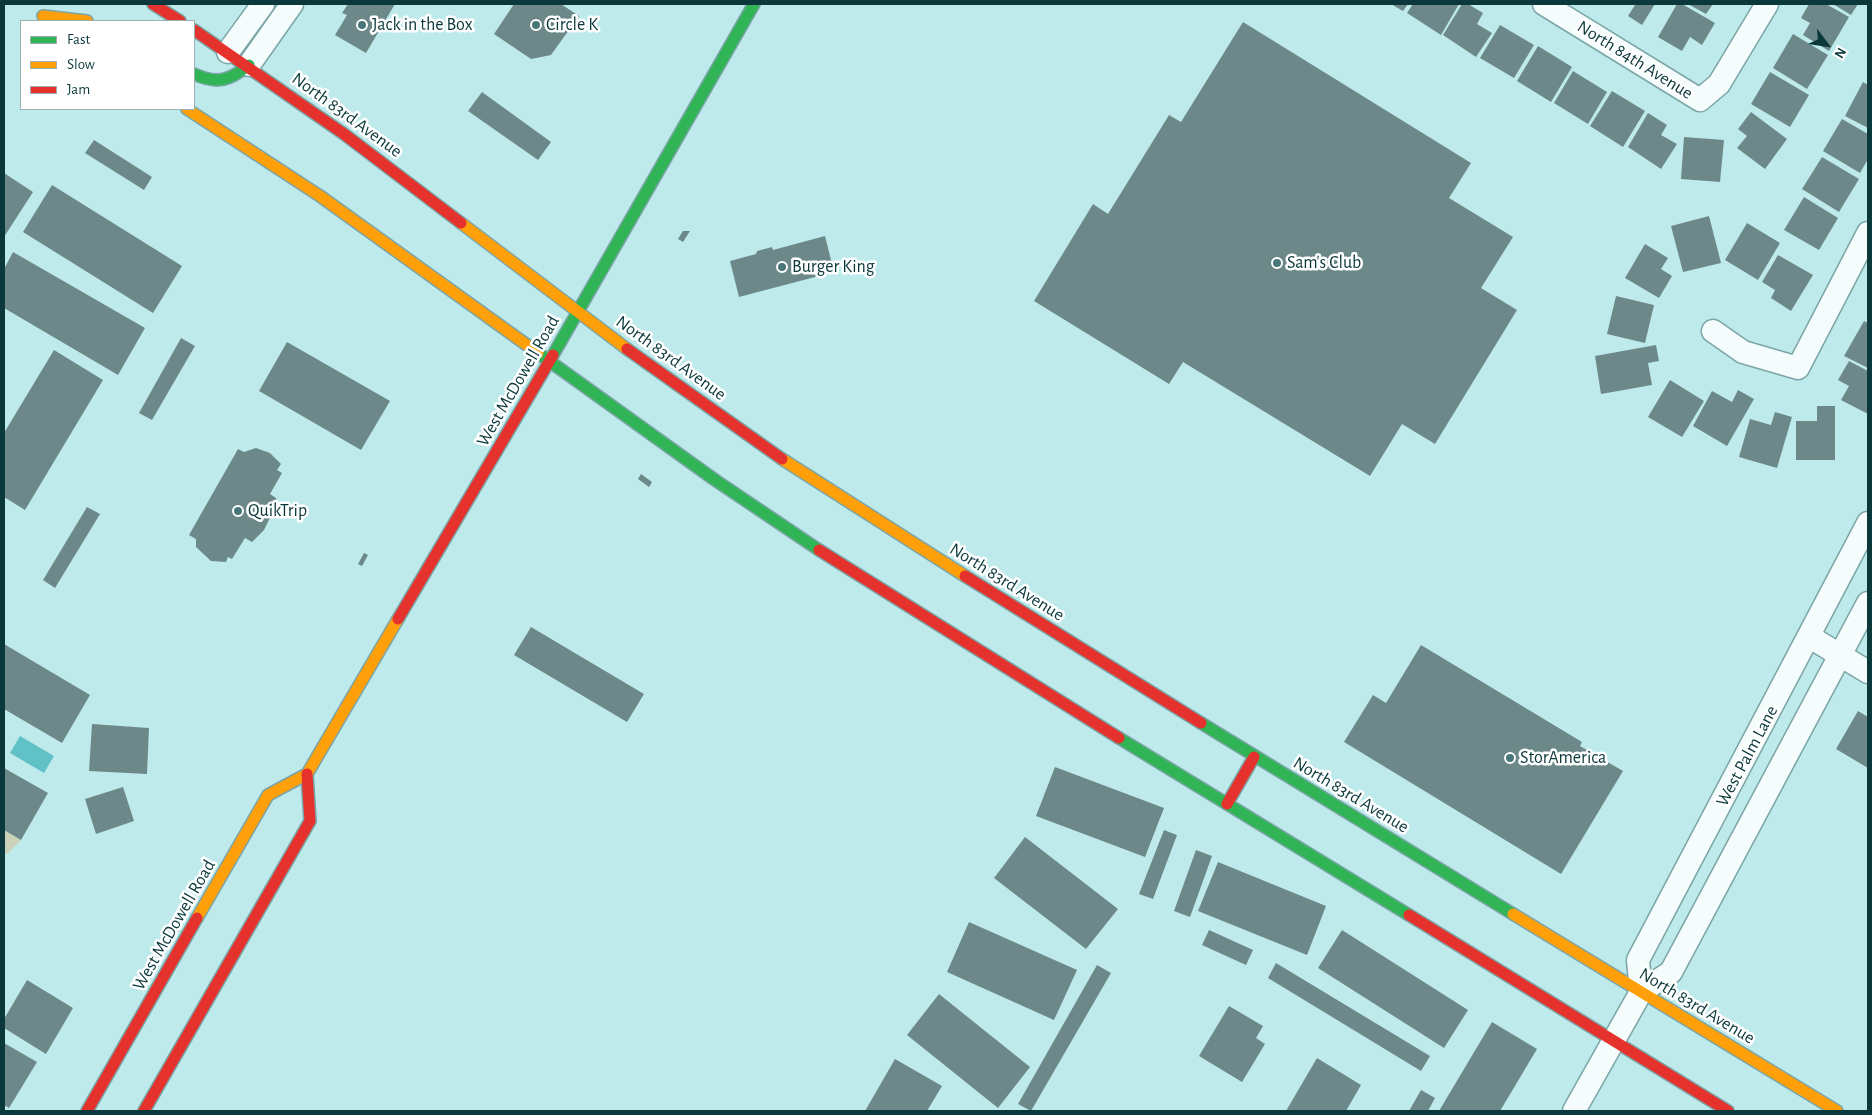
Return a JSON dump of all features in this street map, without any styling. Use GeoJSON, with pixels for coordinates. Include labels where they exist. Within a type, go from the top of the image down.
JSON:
{"type":"FeatureCollection","features":[{"type":"Feature","properties":{"kind":"main road"},"geometry":{"type":"LineString","coordinates":[[153,4],[178,20]]}},
{"type":"Feature","properties":{"kind":"main road","name":"West McDowell Road"},"geometry":{"type":"LineString","coordinates":[[87,1111],[268,795],[307,774],[550,362],[754,4]]}},
{"type":"Feature","properties":{"kind":"main road"},"geometry":{"type":"LineString","coordinates":[[31,8],[48,18],[74,20]]}},
{"type":"Feature","properties":{"kind":"main road","name":"North 83rd Avenue"},"geometry":{"type":"LineString","coordinates":[[195,31],[248,65],[373,155],[578,312],[783,459],[1254,757],[1836,1111]]}},
{"type":"Feature","properties":{"kind":"main road"},"geometry":{"type":"LineString","coordinates":[[195,74],[203,78],[231,80],[248,65]]}},
{"type":"Feature","properties":{"kind":"main road"},"geometry":{"type":"LineString","coordinates":[[189,110],[320,196],[722,485],[811,545],[1614,1043],[1728,1111]]}},
{"type":"Feature","properties":{"kind":"main road"},"geometry":{"type":"LineString","coordinates":[[1227,804],[1254,757]]}},
{"type":"Feature","properties":{"kind":"main road"},"geometry":{"type":"LineString","coordinates":[[144,1111],[310,821],[307,774]]}},
{"type":"Feature","properties":{"kind":"street"},"geometry":{"type":"LineString","coordinates":[[228,52],[263,4]]}},
{"type":"Feature","properties":{"kind":"street"},"geometry":{"type":"LineString","coordinates":[[248,65],[292,4]]}},
{"type":"Feature","properties":{"kind":"street","name":"North 84th Avenue"},"geometry":{"type":"LineString","coordinates":[[1544,4],[1700,100],[1719,84],[1767,4]]}},
{"type":"Feature","properties":{"kind":"street"},"geometry":{"type":"LineString","coordinates":[[1713,331],[1743,352],[1798,368],[1868,233]]}},
{"type":"Feature","properties":{"kind":"street","name":"West Palm Lane"},"geometry":{"type":"LineString","coordinates":[[1641,992],[1638,960],[1810,637],[1868,523]]}},
{"type":"Feature","properties":{"kind":"street","name":"West Palm Lane"},"geometry":{"type":"LineString","coordinates":[[1574,1111],[1641,992],[1671,972],[1868,603]]}},
{"type":"Feature","properties":{"kind":"street"},"geometry":{"type":"LineString","coordinates":[[1810,637],[1868,672]]}},
{"type":"Feature","properties":{"kind":"green space"},"geometry":{"type":"Polygon","coordinates":[[[4,830],[21,840],[7,854],[4,852],[4,830]]]}},
{"type":"Feature","properties":{"kind":"water"},"geometry":{"type":"Polygon","coordinates":[[[20,736],[54,756],[44,773],[10,753],[20,736]]]}},
{"type":"Feature","properties":{"kind":"building","name":"Jack in the Box"},"geometry":{"type":"Polygon","coordinates":[[[348,4],[395,4],[366,53],[335,35],[347,15],[342,13],[348,4]]]}},
{"type":"Feature","properties":{"kind":"building","name":"Circle K"},"geometry":{"type":"Polygon","coordinates":[[[514,4],[561,4],[579,16],[551,55],[531,59],[494,34],[514,4]]]}},
{"type":"Feature","properties":{"kind":"building"},"geometry":{"type":"Polygon","coordinates":[[[1391,4],[1408,4],[1403,11],[1391,4]]]}},
{"type":"Feature","properties":{"kind":"building"},"geometry":{"type":"Polygon","coordinates":[[[1413,4],[1459,4],[1441,35],[1407,13],[1413,4]]]}},
{"type":"Feature","properties":{"kind":"building"},"geometry":{"type":"Polygon","coordinates":[[[1462,4],[1468,4],[1483,13],[1477,24],[1492,33],[1476,57],[1443,35],[1462,4]]]}},
{"type":"Feature","properties":{"kind":"building"},"geometry":{"type":"Polygon","coordinates":[[[1633,4],[1655,4],[1642,25],[1628,16],[1635,5],[1633,4]]]}},
{"type":"Feature","properties":{"kind":"building"},"geometry":{"type":"Polygon","coordinates":[[[1677,4],[1682,4],[1715,23],[1702,45],[1690,37],[1682,51],[1658,37],[1677,4]]]}},
{"type":"Feature","properties":{"kind":"building"},"geometry":{"type":"Polygon","coordinates":[[[1688,4],[1713,4],[1706,14],[1688,4]]]}},
{"type":"Feature","properties":{"kind":"building"},"geometry":{"type":"Polygon","coordinates":[[[1809,4],[1826,4],[1849,17],[1829,51],[1803,35],[1810,23],[1801,18],[1809,4]]]}},
{"type":"Feature","properties":{"kind":"building"},"geometry":{"type":"Polygon","coordinates":[[[1833,4],[1858,4],[1851,15],[1833,4]]]}},
{"type":"Feature","properties":{"kind":"building","name":"Sam's Club"},"geometry":{"type":"Polygon","coordinates":[[[1243,22],[1471,163],[1449,198],[1513,237],[1481,288],[1517,310],[1435,444],[1402,424],[1370,476],[1183,362],[1169,384],[1034,301],[1093,204],[1108,214],[1169,115],[1181,122],[1243,22]]]}},
{"type":"Feature","properties":{"kind":"building"},"geometry":{"type":"Polygon","coordinates":[[[1500,25],[1534,45],[1514,78],[1480,58],[1500,25]]]}},
{"type":"Feature","properties":{"kind":"building"},"geometry":{"type":"Polygon","coordinates":[[[1793,34],[1828,55],[1807,89],[1773,68],[1793,34]]]}},
{"type":"Feature","properties":{"kind":"building"},"geometry":{"type":"Polygon","coordinates":[[[1538,46],[1572,67],[1551,102],[1517,81],[1538,46]]]}},
{"type":"Feature","properties":{"kind":"building"},"geometry":{"type":"Polygon","coordinates":[[[1573,71],[1607,92],[1588,124],[1554,103],[1573,71]]]}},
{"type":"Feature","properties":{"kind":"building"},"geometry":{"type":"Polygon","coordinates":[[[1770,72],[1809,95],[1790,127],[1751,104],[1770,72]]]}},
{"type":"Feature","properties":{"kind":"building"},"geometry":{"type":"Polygon","coordinates":[[[1863,82],[1868,85],[1868,128],[1845,116],[1863,82]]]}},
{"type":"Feature","properties":{"kind":"building"},"geometry":{"type":"Polygon","coordinates":[[[1612,91],[1645,111],[1623,147],[1590,126],[1612,91]]]}},
{"type":"Feature","properties":{"kind":"building"},"geometry":{"type":"Polygon","coordinates":[[[482,92],[551,142],[538,160],[468,111],[482,92]]]}},
{"type":"Feature","properties":{"kind":"building"},"geometry":{"type":"Polygon","coordinates":[[[1751,112],[1787,139],[1765,169],[1737,148],[1747,136],[1738,129],[1751,112]]]}},
{"type":"Feature","properties":{"kind":"building"},"geometry":{"type":"Polygon","coordinates":[[[1648,113],[1667,125],[1661,135],[1677,144],[1661,169],[1628,147],[1648,113]]]}},
{"type":"Feature","properties":{"kind":"building"},"geometry":{"type":"Polygon","coordinates":[[[1842,119],[1868,134],[1868,159],[1860,173],[1823,151],[1842,119]]]}},
{"type":"Feature","properties":{"kind":"building"},"geometry":{"type":"Polygon","coordinates":[[[1684,137],[1724,140],[1720,182],[1681,179],[1684,137]]]}},
{"type":"Feature","properties":{"kind":"building"},"geometry":{"type":"Polygon","coordinates":[[[94,140],[152,177],[144,190],[85,153],[94,140]]]}},
{"type":"Feature","properties":{"kind":"building"},"geometry":{"type":"Polygon","coordinates":[[[1822,157],[1859,179],[1839,212],[1802,189],[1822,157]]]}},
{"type":"Feature","properties":{"kind":"building"},"geometry":{"type":"Polygon","coordinates":[[[4,173],[33,192],[4,237],[4,173]]]}},
{"type":"Feature","properties":{"kind":"building"},"geometry":{"type":"Polygon","coordinates":[[[52,185],[182,266],[153,313],[23,232],[52,185]]]}},
{"type":"Feature","properties":{"kind":"building"},"geometry":{"type":"Polygon","coordinates":[[[1804,197],[1838,218],[1819,250],[1784,230],[1804,197]]]}},
{"type":"Feature","properties":{"kind":"building"},"geometry":{"type":"Polygon","coordinates":[[[1709,216],[1721,263],[1683,272],[1671,226],[1709,216]]]}},
{"type":"Feature","properties":{"kind":"building"},"geometry":{"type":"Polygon","coordinates":[[[1747,223],[1780,243],[1758,280],[1725,260],[1747,223]]]}},
{"type":"Feature","properties":{"kind":"building"},"geometry":{"type":"Polygon","coordinates":[[[683,231],[690,231],[683,242],[678,239],[683,231]]]}},
{"type":"Feature","properties":{"kind":"building","name":"Burger King"},"geometry":{"type":"Polygon","coordinates":[[[825,236],[834,272],[739,297],[730,261],[756,254],[757,251],[772,247],[773,250],[825,236]]]}},
{"type":"Feature","properties":{"kind":"building"},"geometry":{"type":"Polygon","coordinates":[[[1645,244],[1668,258],[1661,269],[1672,276],[1659,298],[1625,278],[1645,244]]]}},
{"type":"Feature","properties":{"kind":"building"},"geometry":{"type":"Polygon","coordinates":[[[13,252],[145,328],[118,375],[4,308],[4,269],[13,252]]]}},
{"type":"Feature","properties":{"kind":"building"},"geometry":{"type":"Polygon","coordinates":[[[1778,255],[1813,275],[1791,311],[1771,298],[1775,290],[1762,282],[1778,255]]]}},
{"type":"Feature","properties":{"kind":"building"},"geometry":{"type":"Polygon","coordinates":[[[1616,296],[1654,305],[1645,343],[1607,334],[1616,296]]]}},
{"type":"Feature","properties":{"kind":"building"},"geometry":{"type":"Polygon","coordinates":[[[1864,321],[1868,323],[1868,368],[1844,356],[1864,321]]]}},
{"type":"Feature","properties":{"kind":"building"},"geometry":{"type":"Polygon","coordinates":[[[181,338],[195,346],[152,420],[139,413],[181,338]]]}},
{"type":"Feature","properties":{"kind":"building"},"geometry":{"type":"Polygon","coordinates":[[[287,342],[390,401],[361,450],[259,391],[287,342]]]}},
{"type":"Feature","properties":{"kind":"building"},"geometry":{"type":"Polygon","coordinates":[[[1656,345],[1659,361],[1648,363],[1652,385],[1601,394],[1595,356],[1656,345]]]}},
{"type":"Feature","properties":{"kind":"building"},"geometry":{"type":"Polygon","coordinates":[[[54,350],[103,380],[25,510],[4,497],[4,433],[54,350]]]}},
{"type":"Feature","properties":{"kind":"building"},"geometry":{"type":"Polygon","coordinates":[[[1849,361],[1868,371],[1868,414],[1841,400],[1849,386],[1838,380],[1849,361]]]}},
{"type":"Feature","properties":{"kind":"building"},"geometry":{"type":"Polygon","coordinates":[[[1670,380],[1704,401],[1682,437],[1648,417],[1670,380]]]}},
{"type":"Feature","properties":{"kind":"building"},"geometry":{"type":"Polygon","coordinates":[[[1738,390],[1754,399],[1727,446],[1693,426],[1712,391],[1732,402],[1738,390]]]}},
{"type":"Feature","properties":{"kind":"building"},"geometry":{"type":"Polygon","coordinates":[[[1817,406],[1835,406],[1835,460],[1796,460],[1796,421],[1817,421],[1817,406]]]}},
{"type":"Feature","properties":{"kind":"building"},"geometry":{"type":"Polygon","coordinates":[[[1775,412],[1792,417],[1777,468],[1739,457],[1750,419],[1771,425],[1775,412]]]}},
{"type":"Feature","properties":{"kind":"building","name":"QuikTrip"},"geometry":{"type":"Polygon","coordinates":[[[256,448],[270,453],[281,464],[277,470],[282,473],[270,494],[276,498],[277,503],[264,530],[252,542],[245,538],[232,559],[228,557],[226,562],[211,561],[196,547],[196,539],[189,535],[238,449],[244,452],[256,448]]]}},
{"type":"Feature","properties":{"kind":"building"},"geometry":{"type":"Polygon","coordinates":[[[641,474],[652,482],[649,487],[638,479],[641,474]]]}},
{"type":"Feature","properties":{"kind":"building"},"geometry":{"type":"Polygon","coordinates":[[[87,507],[100,514],[55,588],[43,580],[87,507]]]}},
{"type":"Feature","properties":{"kind":"building"},"geometry":{"type":"Polygon","coordinates":[[[364,553],[368,555],[362,566],[358,564],[364,553]]]}},
{"type":"Feature","properties":{"kind":"building"},"geometry":{"type":"Polygon","coordinates":[[[531,627],[644,694],[627,722],[514,655],[531,627]]]}},
{"type":"Feature","properties":{"kind":"building"},"geometry":{"type":"Polygon","coordinates":[[[4,644],[90,695],[62,743],[4,709],[4,644]]]}},
{"type":"Feature","properties":{"kind":"building"},"geometry":{"type":"Polygon","coordinates":[[[1421,645],[1582,742],[1580,746],[1623,771],[1561,874],[1344,742],[1373,695],[1386,703],[1421,645]]]}},
{"type":"Feature","properties":{"kind":"building"},"geometry":{"type":"Polygon","coordinates":[[[1858,711],[1868,717],[1868,768],[1836,749],[1858,711]]]}},
{"type":"Feature","properties":{"kind":"building"},"geometry":{"type":"Polygon","coordinates":[[[92,724],[149,728],[147,774],[89,771],[92,724]]]}},
{"type":"Feature","properties":{"kind":"building"},"geometry":{"type":"Polygon","coordinates":[[[1055,767],[1164,808],[1145,857],[1036,816],[1055,767]]]}},
{"type":"Feature","properties":{"kind":"building"},"geometry":{"type":"Polygon","coordinates":[[[4,768],[48,793],[21,840],[4,830],[4,768]]]}},
{"type":"Feature","properties":{"kind":"building"},"geometry":{"type":"Polygon","coordinates":[[[123,787],[134,821],[96,834],[85,799],[123,787]]]}},
{"type":"Feature","properties":{"kind":"building"},"geometry":{"type":"Polygon","coordinates":[[[1164,830],[1177,835],[1153,899],[1139,894],[1164,830]]]}},
{"type":"Feature","properties":{"kind":"building"},"geometry":{"type":"Polygon","coordinates":[[[1025,837],[1118,909],[1086,949],[994,878],[1025,837]]]}},
{"type":"Feature","properties":{"kind":"building"},"geometry":{"type":"Polygon","coordinates":[[[1196,850],[1212,856],[1190,917],[1174,911],[1196,850]]]}},
{"type":"Feature","properties":{"kind":"building"},"geometry":{"type":"Polygon","coordinates":[[[1218,862],[1326,906],[1307,955],[1198,911],[1218,862]]]}},
{"type":"Feature","properties":{"kind":"building"},"geometry":{"type":"Polygon","coordinates":[[[969,922],[1077,970],[1054,1020],[947,972],[969,922]]]}},
{"type":"Feature","properties":{"kind":"building"},"geometry":{"type":"Polygon","coordinates":[[[1209,930],[1253,950],[1246,965],[1202,945],[1209,930]]]}},
{"type":"Feature","properties":{"kind":"building"},"geometry":{"type":"Polygon","coordinates":[[[1342,930],[1468,1010],[1444,1048],[1318,968],[1342,930]]]}},
{"type":"Feature","properties":{"kind":"building"},"geometry":{"type":"Polygon","coordinates":[[[1276,963],[1430,1056],[1421,1071],[1268,978],[1276,963]]]}},
{"type":"Feature","properties":{"kind":"building"},"geometry":{"type":"Polygon","coordinates":[[[1097,965],[1111,973],[1031,1111],[1018,1104],[1097,965]]]}},
{"type":"Feature","properties":{"kind":"building"},"geometry":{"type":"Polygon","coordinates":[[[27,980],[73,1008],[46,1054],[4,1028],[4,1019],[27,980]]]}},
{"type":"Feature","properties":{"kind":"building"},"geometry":{"type":"Polygon","coordinates":[[[939,994],[1030,1067],[998,1108],[907,1035],[939,994]]]}},
{"type":"Feature","properties":{"kind":"building"},"geometry":{"type":"Polygon","coordinates":[[[1229,1006],[1263,1026],[1256,1038],[1265,1044],[1242,1082],[1199,1056],[1229,1006]]]}},
{"type":"Feature","properties":{"kind":"building"},"geometry":{"type":"Polygon","coordinates":[[[1492,1022],[1537,1049],[1500,1111],[1439,1111],[1492,1022]]]}},
{"type":"Feature","properties":{"kind":"building"},"geometry":{"type":"Polygon","coordinates":[[[4,1043],[37,1062],[9,1108],[4,1105],[4,1043]]]}},
{"type":"Feature","properties":{"kind":"building"},"geometry":{"type":"Polygon","coordinates":[[[1317,1058],[1361,1085],[1346,1111],[1286,1111],[1317,1058]]]}},
{"type":"Feature","properties":{"kind":"building"},"geometry":{"type":"Polygon","coordinates":[[[895,1059],[942,1086],[927,1111],[865,1111],[895,1059]]]}},
{"type":"Feature","properties":{"kind":"building"},"geometry":{"type":"Polygon","coordinates":[[[1421,1090],[1435,1098],[1428,1111],[1409,1111],[1421,1090]]]}},
{"type":"Feature","properties":{"kind":"traffic: fast"},"geometry":{"type":"LineString","coordinates":[[553,355],[754,4]]}},
{"type":"Feature","properties":{"kind":"traffic: fast"},"geometry":{"type":"LineString","coordinates":[[195,74],[210,79],[223,79],[236,74],[249,65]]}},
{"type":"Feature","properties":{"kind":"traffic: fast"},"geometry":{"type":"LineString","coordinates":[[538,353],[715,480],[819,550]]}},
{"type":"Feature","properties":{"kind":"traffic: fast"},"geometry":{"type":"LineString","coordinates":[[1201,723],[1513,914]]}},
{"type":"Feature","properties":{"kind":"traffic: fast"},"geometry":{"type":"LineString","coordinates":[[1119,738],[1409,915]]}},
{"type":"Feature","properties":{"kind":"traffic: slow"},"geometry":{"type":"LineString","coordinates":[[43,16],[78,20]]}},
{"type":"Feature","properties":{"kind":"traffic: slow"},"geometry":{"type":"LineString","coordinates":[[189,110],[320,196],[538,353]]}},
{"type":"Feature","properties":{"kind":"traffic: slow"},"geometry":{"type":"LineString","coordinates":[[461,223],[627,349]]}},
{"type":"Feature","properties":{"kind":"traffic: slow"},"geometry":{"type":"LineString","coordinates":[[782,459],[965,576]]}},
{"type":"Feature","properties":{"kind":"traffic: slow"},"geometry":{"type":"LineString","coordinates":[[197,918],[268,795],[307,774],[398,619]]}},
{"type":"Feature","properties":{"kind":"traffic: slow"},"geometry":{"type":"LineString","coordinates":[[1513,914],[1837,1111]]}},
{"type":"Feature","properties":{"kind":"traffic: jam"},"geometry":{"type":"LineString","coordinates":[[153,4],[178,20]]}},
{"type":"Feature","properties":{"kind":"traffic: jam"},"geometry":{"type":"LineString","coordinates":[[195,31],[344,134],[461,223]]}},
{"type":"Feature","properties":{"kind":"traffic: jam"},"geometry":{"type":"LineString","coordinates":[[627,349],[782,459]]}},
{"type":"Feature","properties":{"kind":"traffic: jam"},"geometry":{"type":"LineString","coordinates":[[398,619],[553,355]]}},
{"type":"Feature","properties":{"kind":"traffic: jam"},"geometry":{"type":"LineString","coordinates":[[819,550],[1119,738]]}},
{"type":"Feature","properties":{"kind":"traffic: jam"},"geometry":{"type":"LineString","coordinates":[[965,576],[1201,723]]}},
{"type":"Feature","properties":{"kind":"traffic: jam"},"geometry":{"type":"LineString","coordinates":[[1227,804],[1254,757]]}},
{"type":"Feature","properties":{"kind":"traffic: jam"},"geometry":{"type":"LineString","coordinates":[[144,1111],[310,821],[307,774]]}},
{"type":"Feature","properties":{"kind":"traffic: jam"},"geometry":{"type":"LineString","coordinates":[[1409,915],[1728,1111]]}},
{"type":"Feature","properties":{"kind":"traffic: jam"},"geometry":{"type":"LineString","coordinates":[[87,1111],[197,918]]}},
{"type":"Feature","properties":{"kind":"place","name":"Jack in the Box"},"geometry":{"type":"Point","coordinates":[362,25]}},
{"type":"Feature","properties":{"kind":"place","name":"Circle K"},"geometry":{"type":"Point","coordinates":[536,25]}},
{"type":"Feature","properties":{"kind":"place","name":"Sam's Club"},"geometry":{"type":"Point","coordinates":[1277,263]}},
{"type":"Feature","properties":{"kind":"place","name":"Burger King"},"geometry":{"type":"Point","coordinates":[782,267]}},
{"type":"Feature","properties":{"kind":"place","name":"QuikTrip"},"geometry":{"type":"Point","coordinates":[238,511]}},
{"type":"Feature","properties":{"kind":"place","name":"StorAmerica"},"geometry":{"type":"Point","coordinates":[1510,758]}}]}
